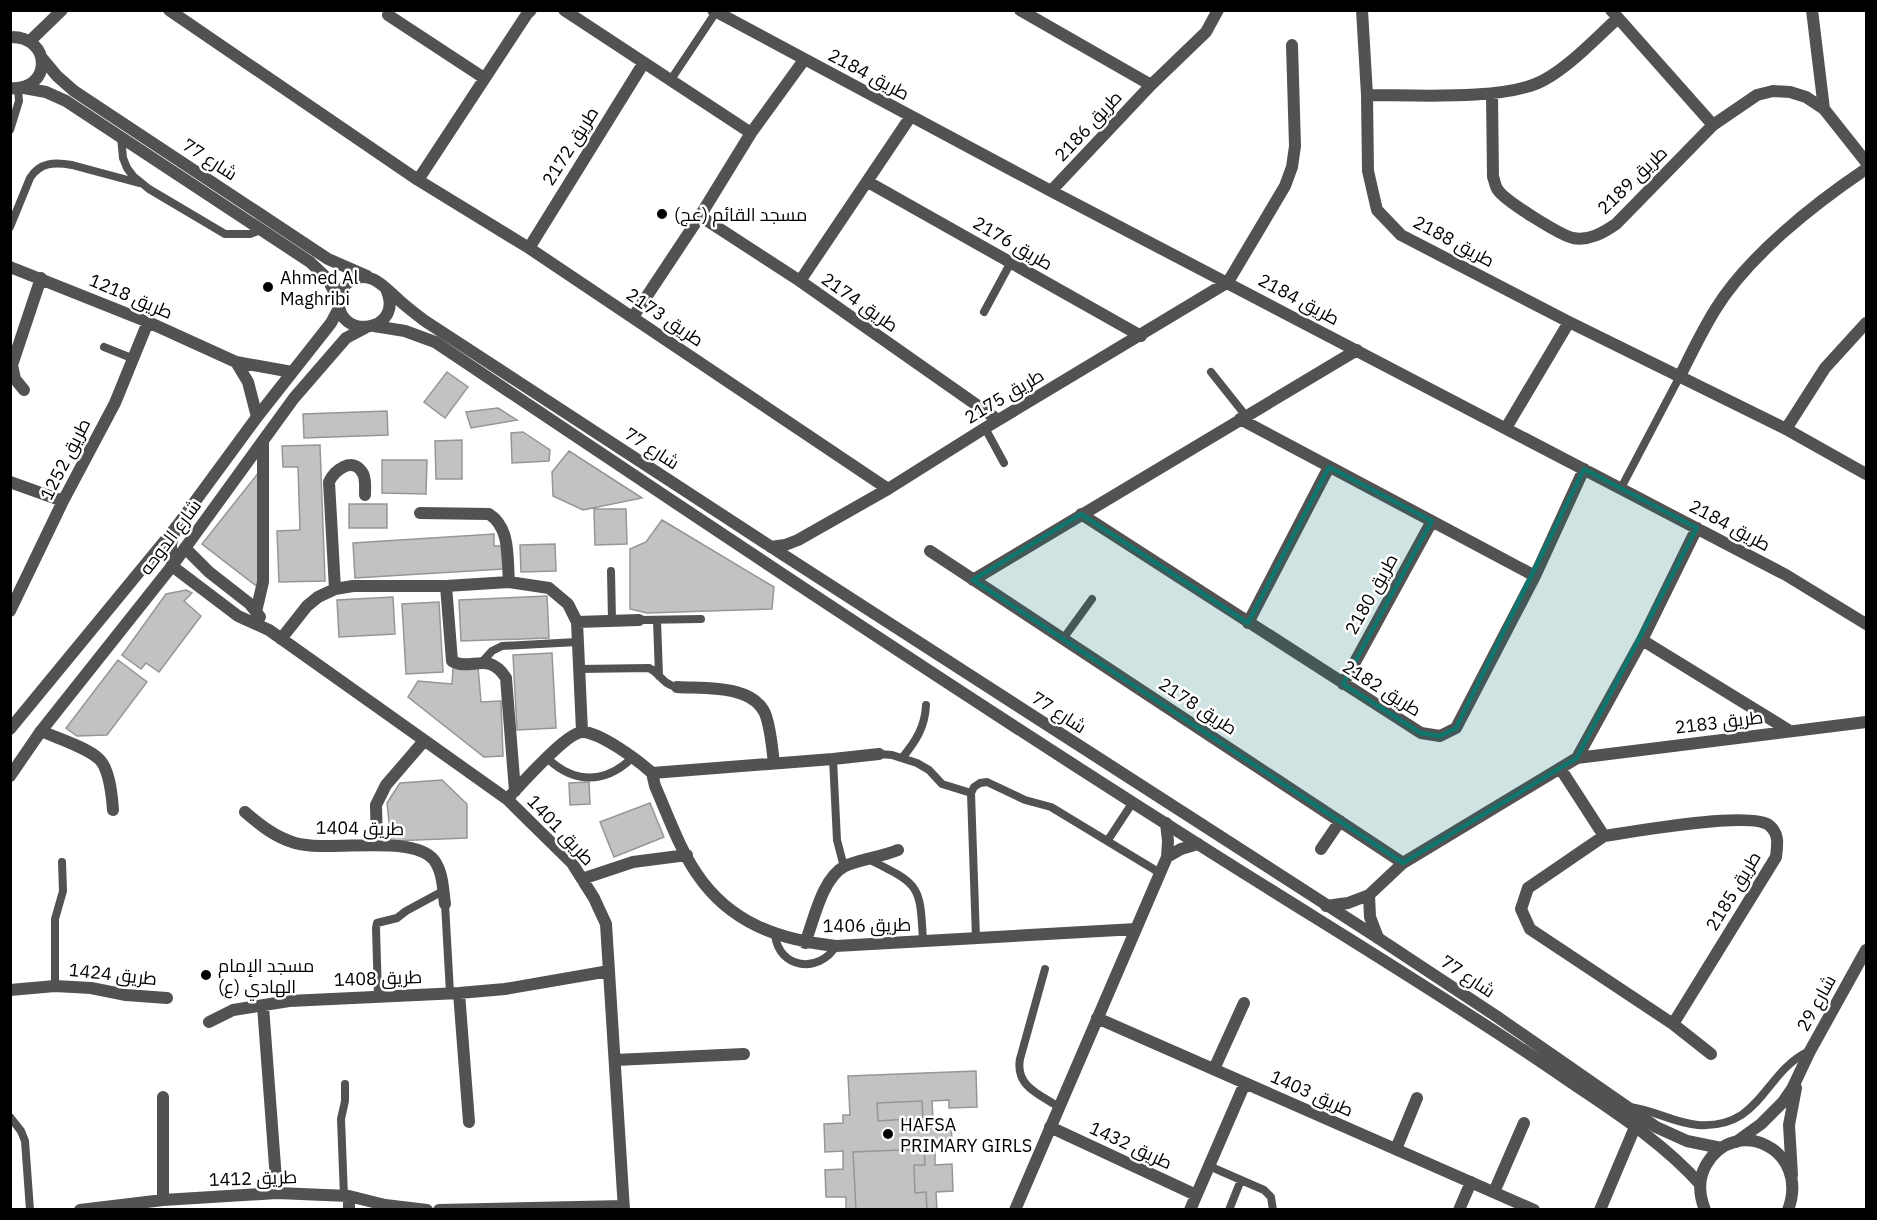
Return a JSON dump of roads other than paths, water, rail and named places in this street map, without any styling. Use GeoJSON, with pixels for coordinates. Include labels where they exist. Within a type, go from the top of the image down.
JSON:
{"type":"FeatureCollection","features":[{"type":"Feature","properties":{"kind":"street"},"geometry":{"type":"LineString","coordinates":[[10,37],[31,40],[62,10]]}},
{"type":"Feature","properties":{"kind":"street","name":"طريق 2173"},"geometry":{"type":"LineString","coordinates":[[168,10],[418,180],[529,248],[888,489]]}},
{"type":"Feature","properties":{"kind":"street"},"geometry":{"type":"LineString","coordinates":[[418,180],[531,10]]}},
{"type":"Feature","properties":{"kind":"street"},"geometry":{"type":"LineString","coordinates":[[564,10],[751,133]]}},
{"type":"Feature","properties":{"kind":"street","name":"طريق 2186"},"geometry":{"type":"LineString","coordinates":[[1020,10],[1151,85]]}},
{"type":"Feature","properties":{"kind":"street","name":"طريق 2186"},"geometry":{"type":"LineString","coordinates":[[1051,191],[1151,85],[1206,32],[1218,10]]}},
{"type":"Feature","properties":{"kind":"street","name":"طريق 2188"},"geometry":{"type":"LineString","coordinates":[[1362,10],[1367,95],[1368,171],[1377,210],[1401,235],[1569,322],[1786,429],[1866,474]]}},
{"type":"Feature","properties":{"kind":"street"},"geometry":{"type":"LineString","coordinates":[[1812,10],[1824,109]]}},
{"type":"Feature","properties":{"kind":"street","name":"طريق 2184"},"geometry":{"type":"LineString","coordinates":[[715,11],[1051,191],[1786,575],[1866,624]]}},
{"type":"Feature","properties":{"kind":"street"},"geometry":{"type":"LineString","coordinates":[[1367,95],[1492,94],[1532,86],[1556,72],[1615,14],[1713,125]]}},
{"type":"Feature","properties":{"kind":"street"},"geometry":{"type":"LineString","coordinates":[[388,15],[484,78]]}},
{"type":"Feature","properties":{"kind":"street","name":"شارع 77"},"geometry":{"type":"LineString","coordinates":[[31,40],[57,76],[74,91],[328,259],[368,277]]}},
{"type":"Feature","properties":{"kind":"street"},"geometry":{"type":"LineString","coordinates":[[1227,282],[1285,186],[1292,167],[1295,146],[1292,45]]}},
{"type":"Feature","properties":{"kind":"street"},"geometry":{"type":"LineString","coordinates":[[17,89],[32,84],[39,77],[42,58]]}},
{"type":"Feature","properties":{"kind":"street"},"geometry":{"type":"LineString","coordinates":[[633,318],[751,133],[804,60]]}},
{"type":"Feature","properties":{"kind":"street","name":"طريق 2172"},"geometry":{"type":"LineString","coordinates":[[529,248],[643,64]]}},
{"type":"Feature","properties":{"kind":"street","name":"شارع 77"},"geometry":{"type":"LineString","coordinates":[[17,89],[35,89],[56,96],[261,230],[319,269],[327,278],[339,304]]}},
{"type":"Feature","properties":{"kind":"street","name":"طريق 2189"},"geometry":{"type":"LineString","coordinates":[[1492,94],[1493,177],[1497,189],[1506,199],[1561,234],[1573,238],[1587,238],[1603,233],[1616,224],[1713,125],[1757,96],[1773,91],[1790,92],[1806,97],[1824,109],[1866,162]]}},
{"type":"Feature","properties":{"kind":"street"},"geometry":{"type":"LineString","coordinates":[[800,281],[911,116]]}},
{"type":"Feature","properties":{"kind":"street"},"geometry":{"type":"LineString","coordinates":[[1680,376],[1715,309],[1744,272],[1797,220],[1866,169]]}},
{"type":"Feature","properties":{"kind":"street","name":"طريق 2176"},"geometry":{"type":"LineString","coordinates":[[868,182],[1141,336]]}},
{"type":"Feature","properties":{"kind":"street","name":"طريق 2174"},"geometry":{"type":"LineString","coordinates":[[700,216],[800,281],[998,420]]}},
{"type":"Feature","properties":{"kind":"street","name":"طريق 1218"},"geometry":{"type":"LineString","coordinates":[[10,267],[148,322],[236,362],[292,372]]}},
{"type":"Feature","properties":{"kind":"street"},"geometry":{"type":"LineString","coordinates":[[368,277],[375,279],[386,289],[389,296],[389,310],[386,317],[369,327],[348,322],[339,304],[341,291],[352,280],[368,277]]}},
{"type":"Feature","properties":{"kind":"street"},"geometry":{"type":"LineString","coordinates":[[24,390],[15,379],[12,365],[41,278]]}},
{"type":"Feature","properties":{"kind":"street","name":"طريق 2175"},"geometry":{"type":"LineString","coordinates":[[771,547],[798,540],[888,489],[1227,282]]}},
{"type":"Feature","properties":{"kind":"street","name":"شارع 77"},"geometry":{"type":"LineString","coordinates":[[386,289],[425,321],[797,564],[1378,938],[1656,1127],[1671,1135],[1704,1146],[1721,1148]]}},
{"type":"Feature","properties":{"kind":"street","name":"شارع الدوحه"},"geometry":{"type":"LineString","coordinates":[[10,729],[177,526],[257,417],[331,323],[339,304]]}},
{"type":"Feature","properties":{"kind":"street","name":"طريق 1252"},"geometry":{"type":"LineString","coordinates":[[10,611],[63,501],[115,403],[148,322]]}},
{"type":"Feature","properties":{"kind":"street"},"geometry":{"type":"LineString","coordinates":[[1506,428],[1569,322]]}},
{"type":"Feature","properties":{"kind":"street"},"geometry":{"type":"LineString","coordinates":[[1786,429],[1825,368],[1866,323]]}},
{"type":"Feature","properties":{"kind":"street","name":"شارع 77"},"geometry":{"type":"LineString","coordinates":[[369,327],[405,331],[435,342],[773,567],[1133,802],[1490,1027],[1635,1127],[1676,1159],[1700,1184]]}},
{"type":"Feature","properties":{"kind":"street","name":"شارع الدوحه"},"geometry":{"type":"LineString","coordinates":[[10,776],[41,731],[172,566],[294,398],[346,338],[369,327]]}},
{"type":"Feature","properties":{"kind":"street"},"geometry":{"type":"LineString","coordinates":[[973,580],[1357,350]]}},
{"type":"Feature","properties":{"kind":"street"},"geometry":{"type":"LineString","coordinates":[[236,362],[248,382],[257,417]]}},
{"type":"Feature","properties":{"kind":"street"},"geometry":{"type":"LineString","coordinates":[[1243,417],[1329,467],[1535,576]]}},
{"type":"Feature","properties":{"kind":"street"},"geometry":{"type":"LineString","coordinates":[[256,612],[263,582],[263,441]]}},
{"type":"Feature","properties":{"kind":"street"},"geometry":{"type":"LineString","coordinates":[[335,589],[329,482],[333,474],[351,465],[359,468],[364,474],[365,495]]}},
{"type":"Feature","properties":{"kind":"street"},"geometry":{"type":"LineString","coordinates":[[1248,623],[1329,467]]}},
{"type":"Feature","properties":{"kind":"street","name":"طريق 2182"},"geometry":{"type":"LineString","coordinates":[[1081,514],[1421,733],[1440,736],[1456,728],[1535,576],[1584,469]]}},
{"type":"Feature","properties":{"kind":"street"},"geometry":{"type":"LineString","coordinates":[[10,482],[63,501]]}},
{"type":"Feature","properties":{"kind":"street"},"geometry":{"type":"LineString","coordinates":[[420,513],[489,514],[496,518],[504,533],[509,582]]}},
{"type":"Feature","properties":{"kind":"street","name":"طريق 2180"},"geometry":{"type":"LineString","coordinates":[[1342,684],[1432,522]]}},
{"type":"Feature","properties":{"kind":"street"},"geometry":{"type":"LineString","coordinates":[[172,566],[171,544],[177,526]]}},
{"type":"Feature","properties":{"kind":"street"},"geometry":{"type":"LineString","coordinates":[[1577,758],[1642,640],[1697,528]]}},
{"type":"Feature","properties":{"kind":"street"},"geometry":{"type":"LineString","coordinates":[[797,564],[795,552],[798,540]]}},
{"type":"Feature","properties":{"kind":"street","name":"طريق 1401"},"geometry":{"type":"LineString","coordinates":[[185,548],[209,573],[250,604],[269,630]]}},
{"type":"Feature","properties":{"kind":"street","name":"طريق 2178"},"geometry":{"type":"LineString","coordinates":[[930,551],[1403,863]]}},
{"type":"Feature","properties":{"kind":"street","name":"طريق 1401"},"geometry":{"type":"LineString","coordinates":[[172,566],[238,616],[269,630],[423,742],[511,795],[572,863],[594,898],[606,924],[624,1208]]}},
{"type":"Feature","properties":{"kind":"street"},"geometry":{"type":"LineString","coordinates":[[281,639],[307,606],[318,597],[335,589],[353,586],[509,582],[549,588],[568,604],[576,622],[582,731]]}},
{"type":"Feature","properties":{"kind":"street"},"geometry":{"type":"LineString","coordinates":[[446,585],[452,661],[458,665],[482,662],[502,671],[506,678],[511,795]]}},
{"type":"Feature","properties":{"kind":"street"},"geometry":{"type":"LineString","coordinates":[[576,622],[639,620]]}},
{"type":"Feature","properties":{"kind":"street"},"geometry":{"type":"LineString","coordinates":[[1642,640],[1790,731]]}},
{"type":"Feature","properties":{"kind":"street"},"geometry":{"type":"LineString","coordinates":[[677,687],[739,692],[759,704],[769,724],[774,764]]}},
{"type":"Feature","properties":{"kind":"street","name":"طريق 2183"},"geometry":{"type":"LineString","coordinates":[[1326,906],[1348,903],[1369,895],[1403,863],[1577,758],[1866,722]]}},
{"type":"Feature","properties":{"kind":"street"},"geometry":{"type":"LineString","coordinates":[[41,731],[76,745],[101,761],[110,782],[113,810]]}},
{"type":"Feature","properties":{"kind":"street"},"geometry":{"type":"LineString","coordinates":[[511,795],[568,737],[582,731],[596,735],[652,773],[879,754]]}},
{"type":"Feature","properties":{"kind":"street"},"geometry":{"type":"LineString","coordinates":[[377,846],[376,805],[386,785],[423,742]]}},
{"type":"Feature","properties":{"kind":"street"},"geometry":{"type":"LineString","coordinates":[[1560,768],[1604,836]]}},
{"type":"Feature","properties":{"kind":"street","name":"طريق 1406"},"geometry":{"type":"LineString","coordinates":[[652,773],[655,786],[687,855],[715,898],[740,916],[775,935],[805,943],[836,946],[1136,929]]}},
{"type":"Feature","properties":{"kind":"street","name":"طريق 1404"},"geometry":{"type":"LineString","coordinates":[[245,812],[276,836],[314,847],[413,847],[428,854],[438,866],[445,904]]}},
{"type":"Feature","properties":{"kind":"street","name":"طريق 2185"},"geometry":{"type":"LineString","coordinates":[[1673,1024],[1776,857],[1778,838],[1770,826],[1756,820],[1671,826],[1604,836],[1528,888],[1521,909],[1530,929],[1673,1024],[1711,1054]]}},
{"type":"Feature","properties":{"kind":"street"},"geometry":{"type":"LineString","coordinates":[[1321,849],[1340,821]]}},
{"type":"Feature","properties":{"kind":"street"},"geometry":{"type":"LineString","coordinates":[[1015,1209],[1167,857],[1166,823]]}},
{"type":"Feature","properties":{"kind":"street"},"geometry":{"type":"LineString","coordinates":[[1167,857],[1198,844]]}},
{"type":"Feature","properties":{"kind":"street"},"geometry":{"type":"LineString","coordinates":[[805,943],[826,885],[833,875],[844,867],[898,850]]}},
{"type":"Feature","properties":{"kind":"street"},"geometry":{"type":"LineString","coordinates":[[582,879],[633,862],[687,855]]}},
{"type":"Feature","properties":{"kind":"street"},"geometry":{"type":"LineString","coordinates":[[1369,895],[1370,917],[1378,938]]}},
{"type":"Feature","properties":{"kind":"street","name":"شارع 29"},"geometry":{"type":"LineString","coordinates":[[1736,1142],[1773,1113],[1787,1095],[1866,950]]}},
{"type":"Feature","properties":{"kind":"street","name":"طريق 1408"},"geometry":{"type":"LineString","coordinates":[[209,1022],[233,1010],[289,1001],[455,993],[505,988],[609,971]]}},
{"type":"Feature","properties":{"kind":"street","name":"طريق 1424"},"geometry":{"type":"LineString","coordinates":[[10,990],[55,986],[91,988],[126,995],[167,998]]}},
{"type":"Feature","properties":{"kind":"street"},"geometry":{"type":"LineString","coordinates":[[455,993],[470,1122]]}},
{"type":"Feature","properties":{"kind":"street"},"geometry":{"type":"LineString","coordinates":[[1214,1069],[1244,1003]]}},
{"type":"Feature","properties":{"kind":"street"},"geometry":{"type":"LineString","coordinates":[[263,1006],[277,1193]]}},
{"type":"Feature","properties":{"kind":"street","name":"طريق 1403"},"geometry":{"type":"LineString","coordinates":[[1097,1018],[1534,1209]]}},
{"type":"Feature","properties":{"kind":"street"},"geometry":{"type":"LineString","coordinates":[[615,1060],[744,1054]]}},
{"type":"Feature","properties":{"kind":"street","name":"شارع 29"},"geometry":{"type":"LineString","coordinates":[[1793,1206],[1790,1125],[1794,1092],[1799,1075]]}},
{"type":"Feature","properties":{"kind":"street"},"geometry":{"type":"LineString","coordinates":[[1190,1209],[1245,1083]]}},
{"type":"Feature","properties":{"kind":"street"},"geometry":{"type":"LineString","coordinates":[[163,1097],[163,1200]]}},
{"type":"Feature","properties":{"kind":"street"},"geometry":{"type":"LineString","coordinates":[[1396,1149],[1417,1098]]}},
{"type":"Feature","properties":{"kind":"street"},"geometry":{"type":"LineString","coordinates":[[1494,1192],[1524,1123]]}},
{"type":"Feature","properties":{"kind":"street","name":"طريق 1432"},"geometry":{"type":"LineString","coordinates":[[1050,1127],[1197,1195]]}},
{"type":"Feature","properties":{"kind":"street"},"geometry":{"type":"LineString","coordinates":[[1600,1209],[1635,1127]]}},
{"type":"Feature","properties":{"kind":"street"},"geometry":{"type":"LineString","coordinates":[[1705,1209],[1700,1197],[1703,1170],[1710,1158],[1721,1148],[1736,1142],[1750,1141],[1764,1144],[1777,1151],[1786,1162],[1792,1176]]}},
{"type":"Feature","properties":{"kind":"street"},"geometry":{"type":"LineString","coordinates":[[1459,1209],[1471,1182]]}},
{"type":"Feature","properties":{"kind":"street","name":"طريق 1412"},"geometry":{"type":"LineString","coordinates":[[80,1209],[163,1200],[277,1193],[347,1196],[386,1205],[427,1209]]}},
{"type":"Feature","properties":{"kind":"street"},"geometry":{"type":"LineString","coordinates":[[347,1196],[350,1209]]}},
{"type":"Feature","properties":{"kind":"street"},"geometry":{"type":"LineString","coordinates":[[439,1209],[624,1208]]}},
{"type":"Feature","properties":{"kind":"lane"},"geometry":{"type":"LineString","coordinates":[[670,81],[715,11]]}},
{"type":"Feature","properties":{"kind":"lane"},"geometry":{"type":"LineString","coordinates":[[10,130],[19,101],[17,89]]}},
{"type":"Feature","properties":{"kind":"lane"},"geometry":{"type":"LineString","coordinates":[[121,137],[123,158],[133,176],[141,183],[225,234],[250,234],[261,230]]}},
{"type":"Feature","properties":{"kind":"lane"},"geometry":{"type":"LineString","coordinates":[[10,227],[30,178],[44,165],[72,165],[141,183]]}},
{"type":"Feature","properties":{"kind":"lane"},"geometry":{"type":"LineString","coordinates":[[984,312],[1011,262]]}},
{"type":"Feature","properties":{"kind":"lane"},"geometry":{"type":"LineString","coordinates":[[104,347],[134,359]]}},
{"type":"Feature","properties":{"kind":"lane"},"geometry":{"type":"LineString","coordinates":[[1211,372],[1243,417]]}},
{"type":"Feature","properties":{"kind":"lane"},"geometry":{"type":"LineString","coordinates":[[1621,488],[1680,376]]}},
{"type":"Feature","properties":{"kind":"lane"},"geometry":{"type":"LineString","coordinates":[[985,428],[1004,463]]}},
{"type":"Feature","properties":{"kind":"lane"},"geometry":{"type":"LineString","coordinates":[[610,571],[612,621]]}},
{"type":"Feature","properties":{"kind":"lane"},"geometry":{"type":"LineString","coordinates":[[1063,639],[1092,598]]}},
{"type":"Feature","properties":{"kind":"lane"},"geometry":{"type":"LineString","coordinates":[[639,620],[700,619]]}},
{"type":"Feature","properties":{"kind":"lane"},"geometry":{"type":"LineString","coordinates":[[657,620],[659,676]]}},
{"type":"Feature","properties":{"kind":"lane"},"geometry":{"type":"LineString","coordinates":[[482,662],[492,651],[502,646],[577,642]]}},
{"type":"Feature","properties":{"kind":"lane"},"geometry":{"type":"LineString","coordinates":[[579,669],[649,668],[663,681],[677,687]]}},
{"type":"Feature","properties":{"kind":"lane"},"geometry":{"type":"LineString","coordinates":[[902,758],[919,735],[926,705]]}},
{"type":"Feature","properties":{"kind":"lane"},"geometry":{"type":"LineString","coordinates":[[879,754],[902,758],[923,766],[947,787],[971,793]]}},
{"type":"Feature","properties":{"kind":"lane"},"geometry":{"type":"LineString","coordinates":[[547,758],[566,773],[590,778],[613,773],[632,758]]}},
{"type":"Feature","properties":{"kind":"lane"},"geometry":{"type":"LineString","coordinates":[[833,759],[837,840],[844,867]]}},
{"type":"Feature","properties":{"kind":"lane"},"geometry":{"type":"LineString","coordinates":[[976,938],[971,793],[980,783],[987,782],[1025,800],[1059,810],[1160,873]]}},
{"type":"Feature","properties":{"kind":"lane"},"geometry":{"type":"LineString","coordinates":[[1108,840],[1133,802]]}},
{"type":"Feature","properties":{"kind":"lane"},"geometry":{"type":"LineString","coordinates":[[870,860],[899,875],[917,891],[921,906],[923,941]]}},
{"type":"Feature","properties":{"kind":"lane","name":"طريق 1424"},"geometry":{"type":"LineString","coordinates":[[55,986],[55,919],[63,891],[62,862]]}},
{"type":"Feature","properties":{"kind":"lane"},"geometry":{"type":"LineString","coordinates":[[378,996],[377,923],[397,918],[443,891]]}},
{"type":"Feature","properties":{"kind":"lane"},"geometry":{"type":"LineString","coordinates":[[445,904],[455,993]]}},
{"type":"Feature","properties":{"kind":"lane"},"geometry":{"type":"LineString","coordinates":[[775,935],[779,950],[785,956],[800,963],[808,964],[825,959],[836,946]]}},
{"type":"Feature","properties":{"kind":"lane"},"geometry":{"type":"LineString","coordinates":[[1046,969],[1020,1059],[1019,1072],[1020,1078],[1028,1086],[1059,1107]]}},
{"type":"Feature","properties":{"kind":"lane"},"geometry":{"type":"LineString","coordinates":[[1625,1106],[1648,1110],[1691,1124],[1712,1125],[1726,1122],[1751,1108],[1761,1099],[1783,1069],[1800,1055],[1810,1051]]}},
{"type":"Feature","properties":{"kind":"lane"},"geometry":{"type":"LineString","coordinates":[[345,1084],[345,1101],[341,1119],[347,1196]]}},
{"type":"Feature","properties":{"kind":"lane"},"geometry":{"type":"LineString","coordinates":[[10,1117],[21,1131],[25,1141],[30,1209]]}},
{"type":"Feature","properties":{"kind":"lane"},"geometry":{"type":"LineString","coordinates":[[1209,1166],[1268,1193],[1273,1202],[1273,1209]]}},
{"type":"Feature","properties":{"kind":"lane"},"geometry":{"type":"LineString","coordinates":[[1229,1209],[1240,1180]]}},
{"type":"Feature","properties":{"kind":"place","name":"مسجد القائم (عج)"},"geometry":{"type":"Point","coordinates":[662,214]}},
{"type":"Feature","properties":{"kind":"place","name":"Ahmed Al Maghribi"},"geometry":{"type":"Point","coordinates":[268,287]}},
{"type":"Feature","properties":{"kind":"place","name":"مسجد الإمام الهادي (ع)"},"geometry":{"type":"Point","coordinates":[206,975]}},
{"type":"Feature","properties":{"kind":"place","name":"HAFSA PRIMARY GIRLS"},"geometry":{"type":"Point","coordinates":[888,1134]}}]}
